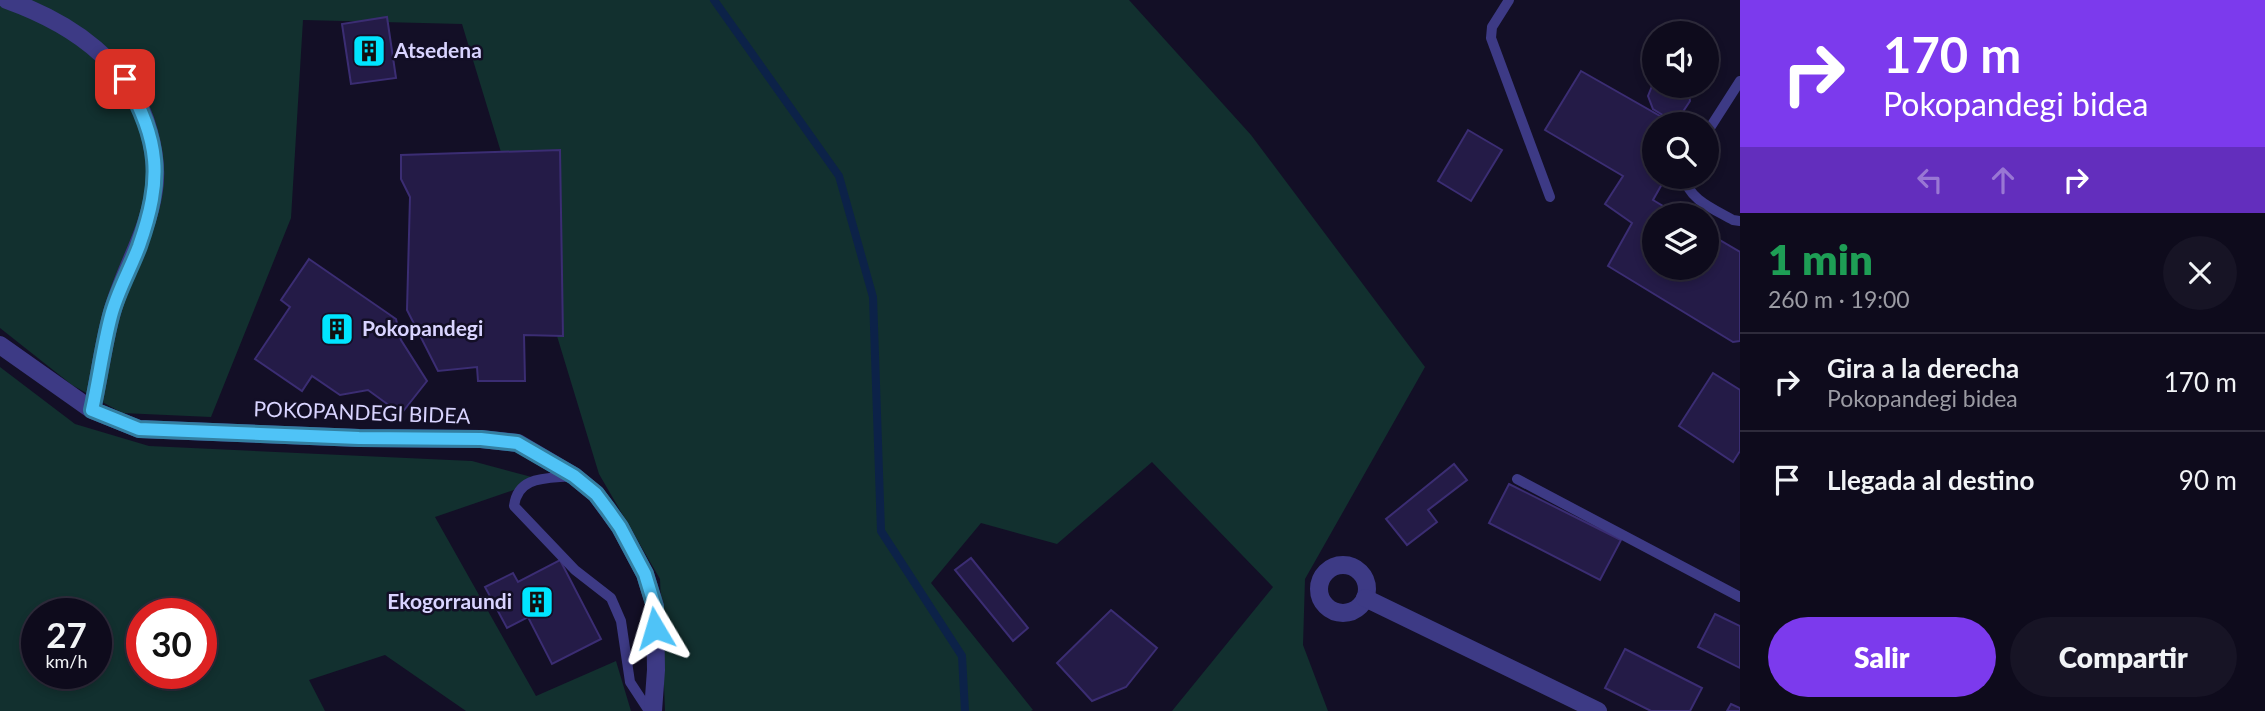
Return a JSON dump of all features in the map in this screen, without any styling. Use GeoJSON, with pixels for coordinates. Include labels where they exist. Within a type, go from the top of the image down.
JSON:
{"type":"FeatureCollection","features":[{"type":"Feature","properties":{"kind":"street"},"geometry":{"type":"LineString","coordinates":[[7,0],[61,25],[102,52],[125,79],[144,114],[155,153],[154,190],[139,246],[111,314],[92,410]]}},
{"type":"Feature","properties":{"kind":"street","name":"POKOPANDEGI BIDEA"},"geometry":{"type":"LineString","coordinates":[[0,345],[92,410],[139,429],[359,438],[481,439],[517,443],[574,476],[596,494],[620,527],[645,574],[655,607],[656,670],[651,711]]}},
{"type":"Feature","properties":{"kind":"street"},"geometry":{"type":"LineString","coordinates":[[1365,598],[1598,711]]}},
{"type":"Feature","properties":{"kind":"lane"},"geometry":{"type":"LineString","coordinates":[[1509,0],[1492,27],[1491,38],[1550,197]]}},
{"type":"Feature","properties":{"kind":"lane"},"geometry":{"type":"LineString","coordinates":[[1719,114],[1740,81]]}},
{"type":"Feature","properties":{"kind":"lane"},"geometry":{"type":"LineString","coordinates":[[1689,189],[1696,197],[1733,220],[1740,221]]}},
{"type":"Feature","properties":{"kind":"lane"},"geometry":{"type":"LineString","coordinates":[[574,476],[528,482],[516,494],[514,506],[575,570],[611,598],[621,621],[630,682],[651,711]]}},
{"type":"Feature","properties":{"kind":"lane"},"geometry":{"type":"LineString","coordinates":[[1517,479],[1740,597]]}},
{"type":"Feature","properties":{"kind":"green space"},"geometry":{"type":"Polygon","coordinates":[[[0,0],[1129,0],[1251,135],[1425,367],[1305,579],[1303,645],[1328,711],[1172,711],[1273,587],[1152,462],[1057,544],[981,523],[931,583],[1033,710],[665,711],[660,579],[599,474],[462,24],[303,20],[291,218],[211,417],[122,413],[72,385],[0,328],[0,0]]]}},
{"type":"Feature","properties":{"kind":"green space"},"geometry":{"type":"Polygon","coordinates":[[[0,367],[75,424],[149,446],[472,461],[543,480],[435,517],[536,696],[616,661],[631,711],[466,711],[385,655],[309,680],[325,711],[0,711],[0,367]]]}},
{"type":"Feature","properties":{"kind":"building","name":"Atsedena"},"geometry":{"type":"Polygon","coordinates":[[[387,17],[396,78],[351,84],[342,24],[387,17]]]}},
{"type":"Feature","properties":{"kind":"building"},"geometry":{"type":"Polygon","coordinates":[[[1581,71],[1653,112],[1642,112],[1642,189],[1659,189],[1653,200],[1658,203],[1642,203],[1642,280],[1719,280],[1719,240],[1740,252],[1740,341],[1733,342],[1608,266],[1632,223],[1605,204],[1623,176],[1545,130],[1581,71]]]}},
{"type":"Feature","properties":{"kind":"building"},"geometry":{"type":"Polygon","coordinates":[[[1649,98],[1690,98],[1683,112],[1658,112],[1653,109],[1649,98]]]}},
{"type":"Feature","properties":{"kind":"building"},"geometry":{"type":"Polygon","coordinates":[[[1468,130],[1502,150],[1471,201],[1438,181],[1468,130]]]}},
{"type":"Feature","properties":{"kind":"building"},"geometry":{"type":"Polygon","coordinates":[[[560,150],[563,336],[524,335],[525,381],[478,381],[477,367],[438,371],[407,310],[410,197],[401,179],[401,155],[560,150]]]}},
{"type":"Feature","properties":{"kind":"building","name":"Pokopandegi"},"geometry":{"type":"Polygon","coordinates":[[[309,259],[396,319],[401,340],[427,381],[401,414],[368,390],[340,395],[312,376],[302,391],[255,359],[290,307],[281,300],[309,259]]]}},
{"type":"Feature","properties":{"kind":"building"},"geometry":{"type":"Polygon","coordinates":[[[1713,373],[1740,390],[1740,451],[1733,462],[1679,426],[1713,373]]]}},
{"type":"Feature","properties":{"kind":"building"},"geometry":{"type":"Polygon","coordinates":[[[1454,464],[1467,480],[1428,510],[1437,522],[1407,545],[1386,519],[1454,464]]]}},
{"type":"Feature","properties":{"kind":"building"},"geometry":{"type":"Polygon","coordinates":[[[1509,484],[1621,540],[1600,580],[1489,523],[1509,484]]]}},
{"type":"Feature","properties":{"kind":"building"},"geometry":{"type":"Polygon","coordinates":[[[971,558],[1028,628],[1013,641],[955,570],[971,558]]]}},
{"type":"Feature","properties":{"kind":"building","name":"Ekogorraundi"},"geometry":{"type":"Polygon","coordinates":[[[560,560],[601,639],[552,664],[528,617],[507,628],[485,587],[513,573],[518,582],[560,560]]]}},
{"type":"Feature","properties":{"kind":"building"},"geometry":{"type":"Polygon","coordinates":[[[1111,610],[1157,648],[1126,687],[1092,701],[1057,663],[1111,610]]]}},
{"type":"Feature","properties":{"kind":"building"},"geometry":{"type":"Polygon","coordinates":[[[1715,614],[1740,626],[1740,668],[1698,647],[1715,614]]]}},
{"type":"Feature","properties":{"kind":"building"},"geometry":{"type":"Polygon","coordinates":[[[1625,649],[1702,688],[1690,711],[1651,711],[1605,688],[1625,649]]]}},
{"type":"Feature","properties":{"kind":"building"},"geometry":{"type":"Polygon","coordinates":[[[1731,704],[1740,708],[1740,711],[1727,711],[1731,704]]]}},
{"type":"Feature","properties":{"kind":"waterway"},"geometry":{"type":"LineString","coordinates":[[714,0],[839,176],[873,297],[881,531],[962,656],[965,711]]}},
{"type":"Feature","properties":{"kind":"place","name":"Atsedena"},"geometry":{"type":"Point","coordinates":[369,51]}},
{"type":"Feature","properties":{"kind":"place","name":"Pokopandegi"},"geometry":{"type":"Point","coordinates":[337,329]}},
{"type":"Feature","properties":{"kind":"place","name":"Ekogorraundi"},"geometry":{"type":"Point","coordinates":[537,602]}},
{"type":"Feature","properties":{"kind":"route"},"geometry":{"type":"LineString","coordinates":[[125,79],[144,114],[155,153],[154,190],[139,246],[111,314],[92,410],[139,429],[359,438],[481,439],[517,443],[574,476],[596,494],[608,510],[645,574],[655,607],[655,628]]}}]}
